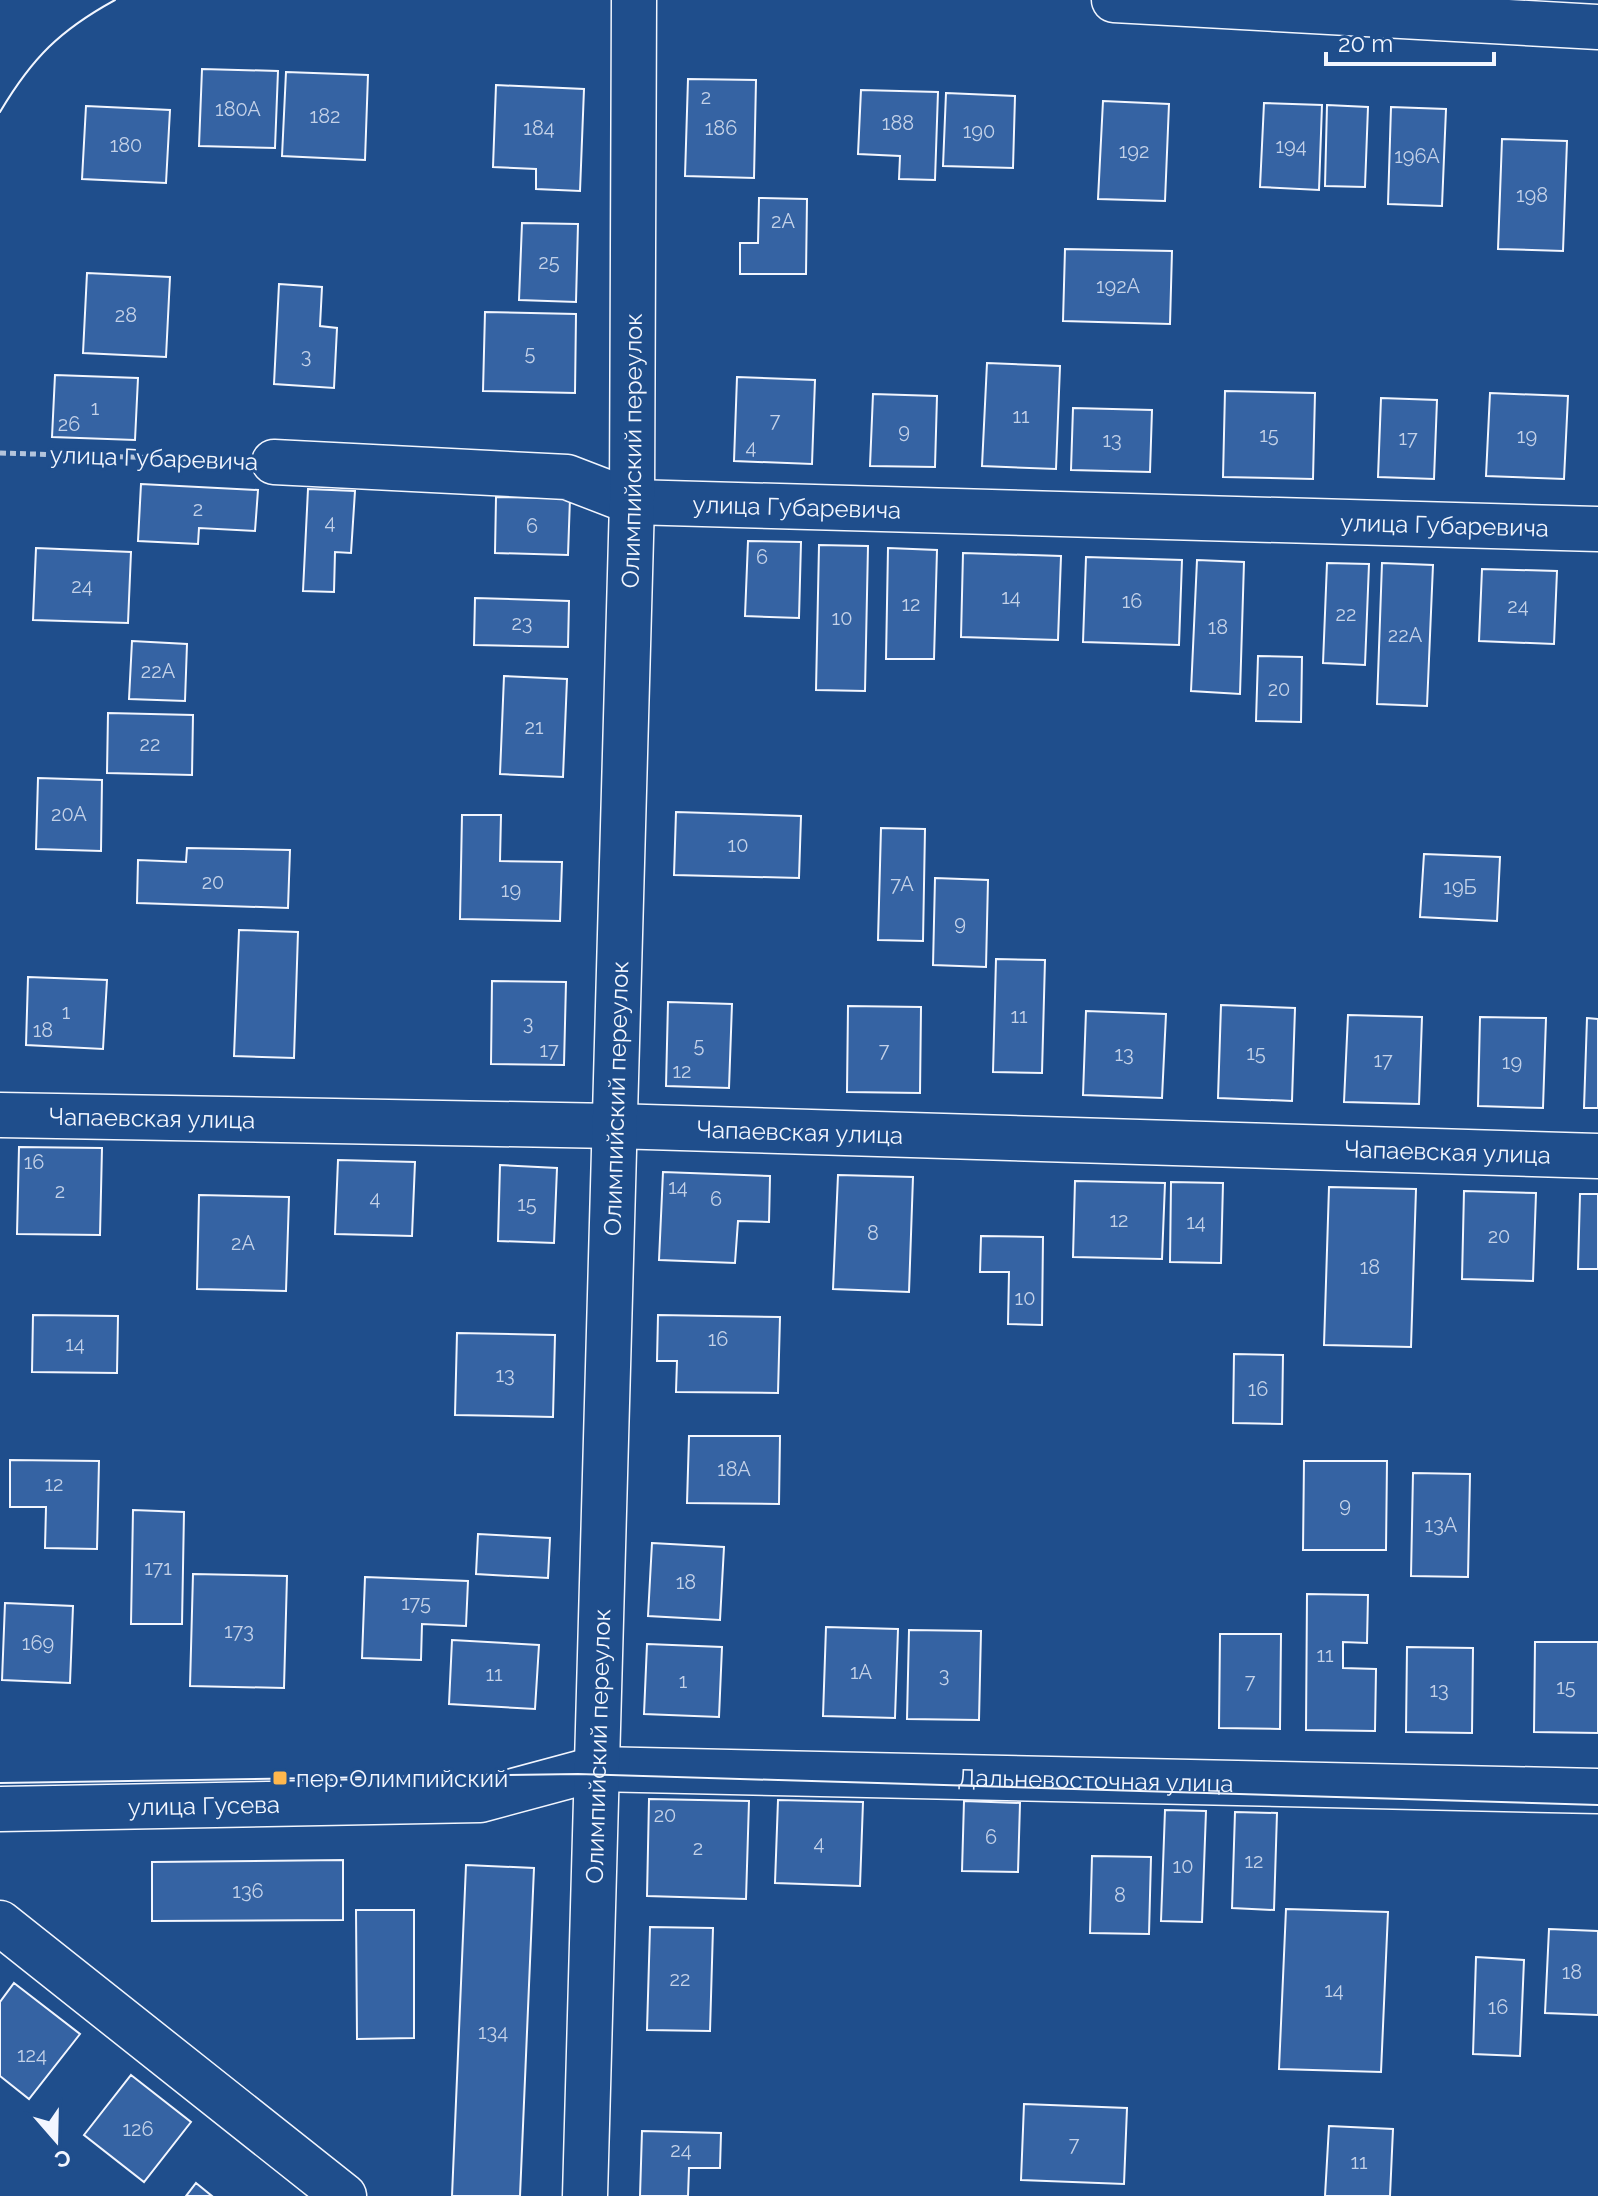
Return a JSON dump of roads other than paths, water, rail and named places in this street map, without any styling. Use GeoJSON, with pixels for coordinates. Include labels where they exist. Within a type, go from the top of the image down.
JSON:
{"type":"FeatureCollection","features":[{"type":"Feature","properties":{"kind":"street","name":"Олимпийский переулок"},"geometry":{"type":"LineString","coordinates":[[585,2196],[632,502],[634,0]]}},
{"type":"Feature","properties":{"kind":"street"},"geometry":{"type":"LineString","coordinates":[[1114,0],[1598,27]]}},
{"type":"Feature","properties":{"kind":"street","name":"улица Губаревича"},"geometry":{"type":"LineString","coordinates":[[274,462],[567,477],[632,502],[1598,529]]}},
{"type":"Feature","properties":{"kind":"street","name":"Чапаевская улица"},"geometry":{"type":"LineString","coordinates":[[0,1115],[613,1126],[1598,1156]]}},
{"type":"Feature","properties":{"kind":"street","name":"Дальневосточная улица"},"geometry":{"type":"LineString","coordinates":[[595,1769],[1598,1791]]}},
{"type":"Feature","properties":{"kind":"street","name":"улица Гусева"},"geometry":{"type":"LineString","coordinates":[[0,1809],[480,1800],[595,1769]]}},
{"type":"Feature","properties":{"kind":"street"},"geometry":{"type":"LineString","coordinates":[[0,1923],[344,2196]]}},
{"type":"Feature","properties":{"kind":"tram line"},"geometry":{"type":"LineString","coordinates":[[0,112],[24,76],[49,47],[78,23],[115,0]]}},
{"type":"Feature","properties":{"kind":"tram line"},"geometry":{"type":"LineString","coordinates":[[0,1783],[578,1774],[1598,1805]]}},
{"type":"Feature","properties":{"kind":"place","name":"пер. Олимпийский"},"geometry":{"type":"Point","coordinates":[280,1778]}}]}
